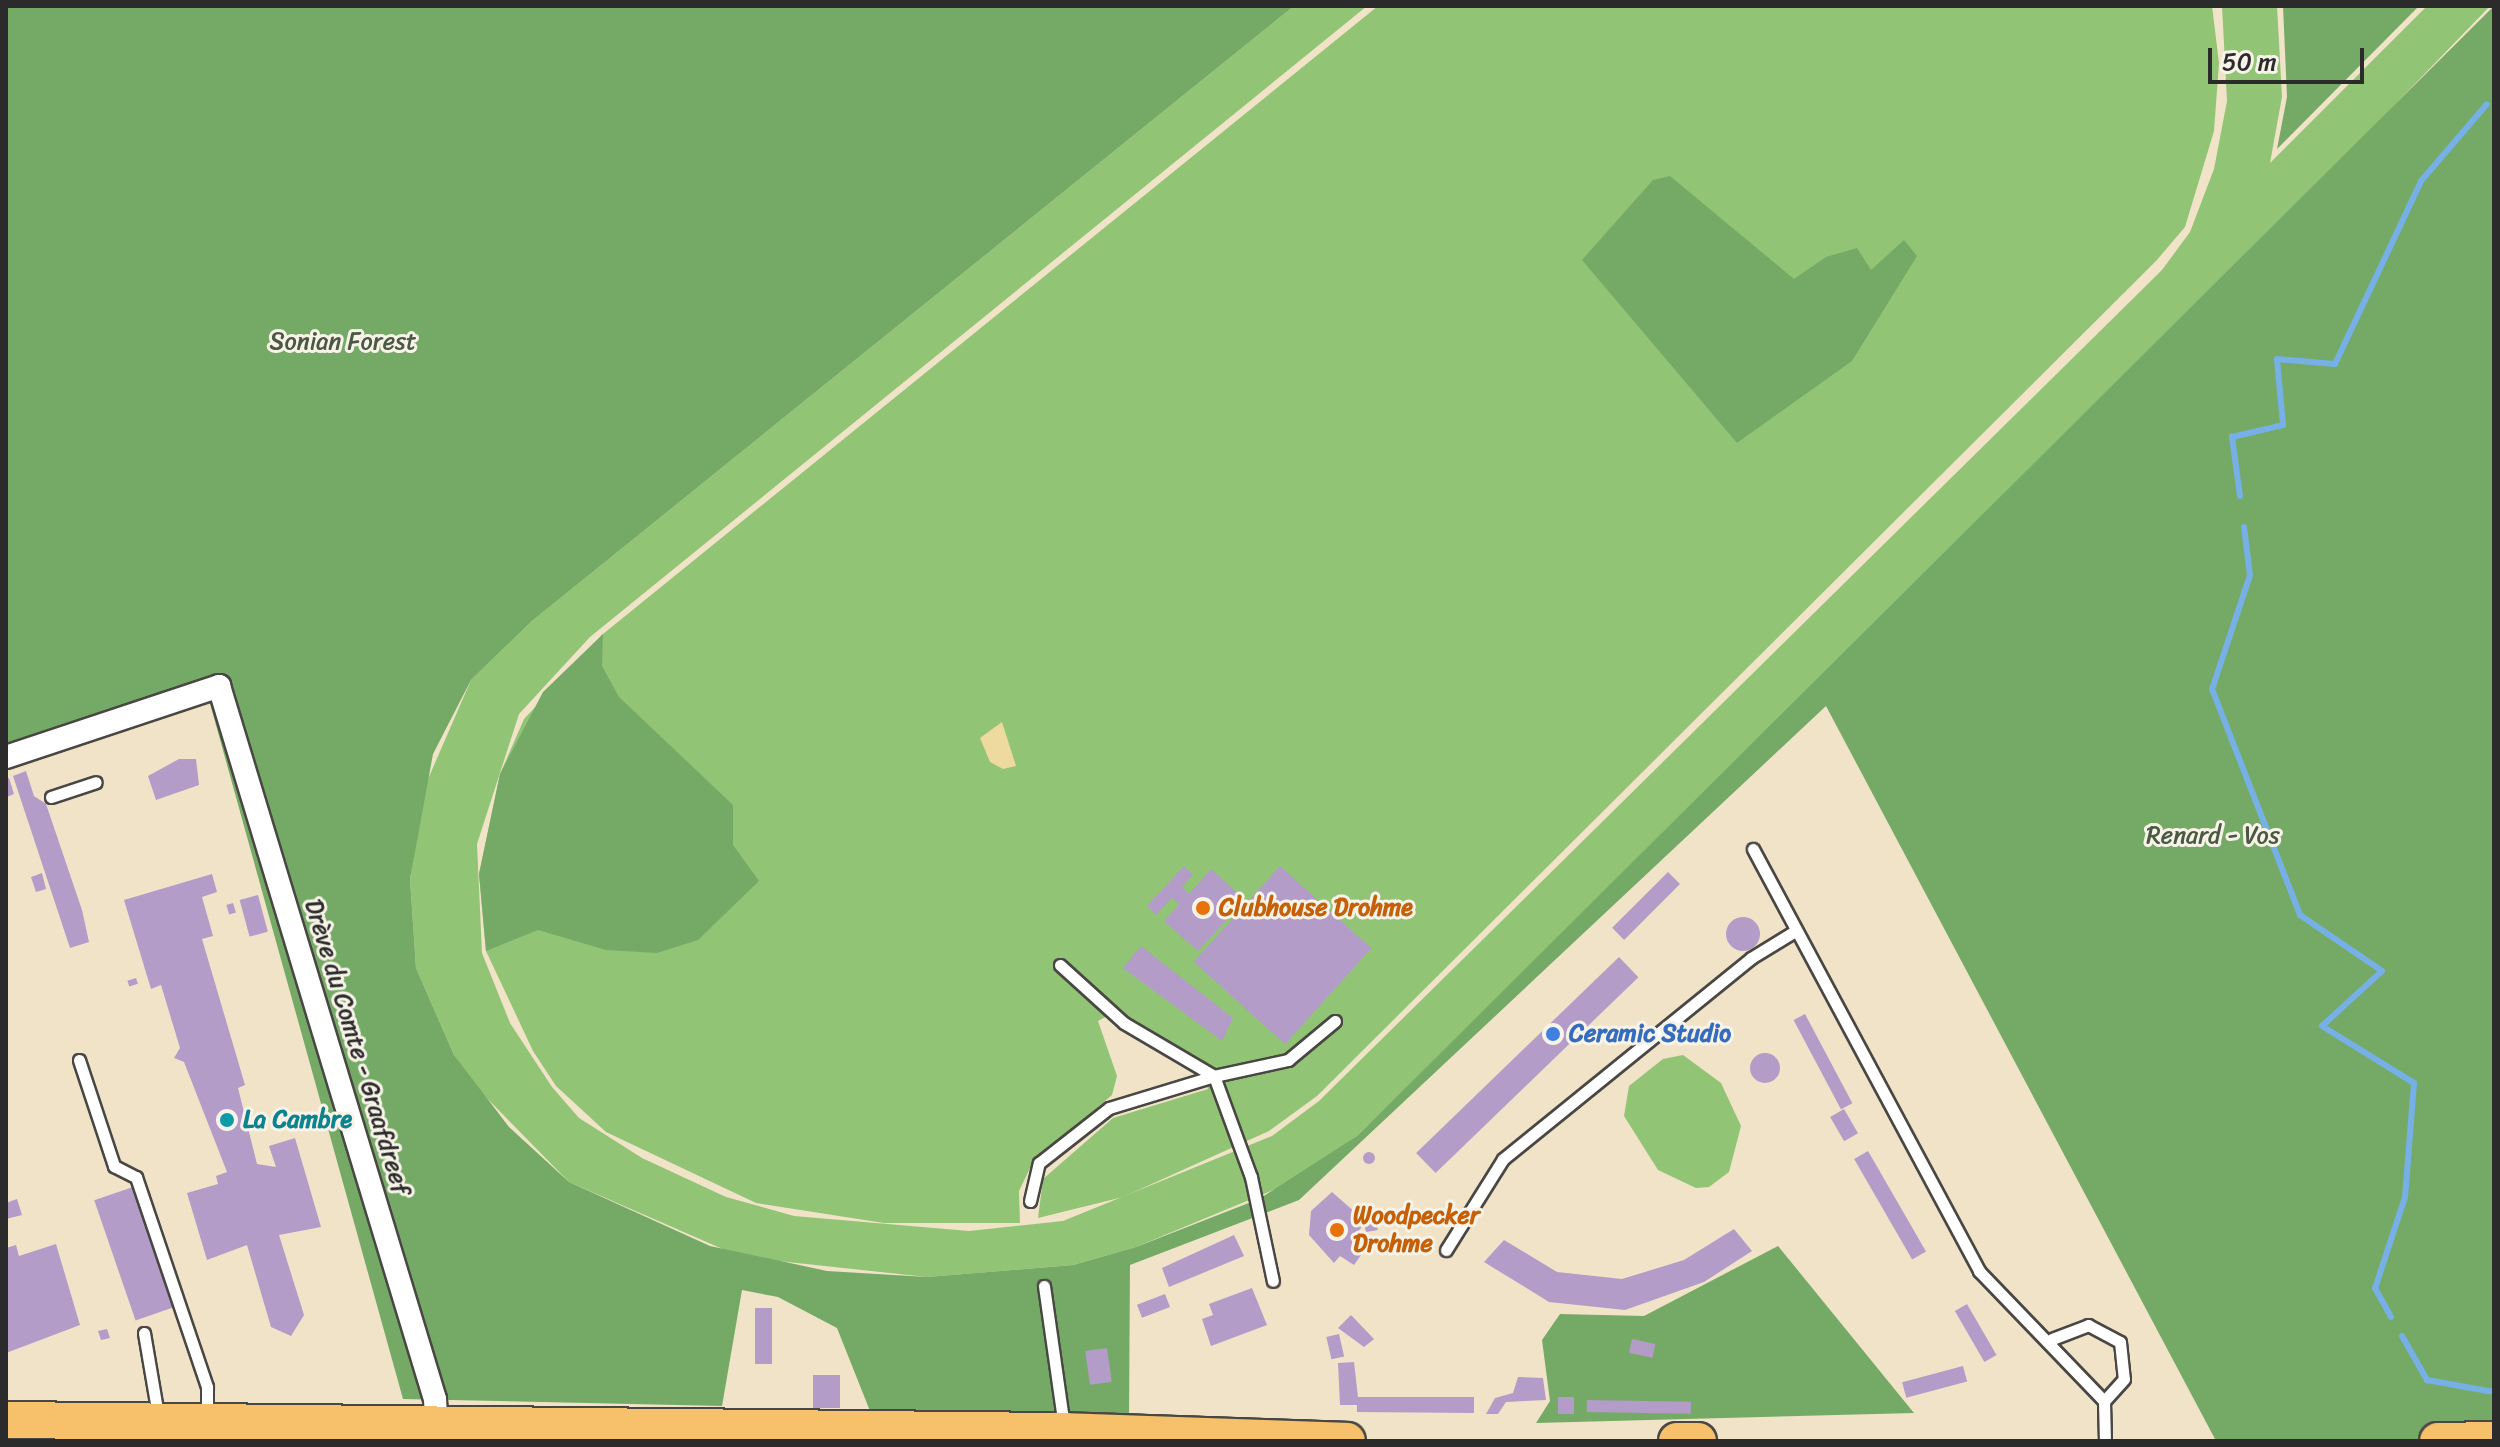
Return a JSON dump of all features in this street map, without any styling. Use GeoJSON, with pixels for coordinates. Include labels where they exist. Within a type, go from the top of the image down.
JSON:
{"type":"FeatureCollection","features":[{"type":"Feature","properties":{"kind":"main road"},"geometry":{"type":"LineString","coordinates":[[6,1420],[207,1421],[437,1433],[1065,1431],[1141,1437],[1347,1441]]}},
{"type":"Feature","properties":{"kind":"main road"},"geometry":{"type":"LineString","coordinates":[[2438,1441],[2494,1440]]}},
{"type":"Feature","properties":{"kind":"main road"},"geometry":{"type":"LineString","coordinates":[[1677,1441],[1698,1441]]}},
{"type":"Feature","properties":{"kind":"street","name":"Drève du Comte - Graafdreef"},"geometry":{"type":"LineString","coordinates":[[6,757],[219,686],[430,1384],[437,1433]]}},
{"type":"Feature","properties":{"kind":"lane"},"geometry":{"type":"LineString","coordinates":[[51,797],[96,782]]}},
{"type":"Feature","properties":{"kind":"lane"},"geometry":{"type":"LineString","coordinates":[[1753,849],[1979,1271],[2033,1333],[2052,1339],[2104,1401],[2105,1441]]}},
{"type":"Feature","properties":{"kind":"lane"},"geometry":{"type":"LineString","coordinates":[[1446,1250],[1503,1159],[1795,931]]}},
{"type":"Feature","properties":{"kind":"lane"},"geometry":{"type":"LineString","coordinates":[[1060,965],[1124,1023],[1214,1076],[1251,1177],[1273,1281]]}},
{"type":"Feature","properties":{"kind":"lane"},"geometry":{"type":"LineString","coordinates":[[1030,1201],[1039,1163],[1109,1108],[1214,1076],[1288,1060],[1335,1021]]}},
{"type":"Feature","properties":{"kind":"lane"},"geometry":{"type":"LineString","coordinates":[[79,1060],[114,1166],[136,1177],[207,1387],[207,1421]]}},
{"type":"Feature","properties":{"kind":"lane"},"geometry":{"type":"LineString","coordinates":[[1044,1286],[1065,1431]]}},
{"type":"Feature","properties":{"kind":"lane"},"geometry":{"type":"LineString","coordinates":[[2052,1339],[2088,1325],[2120,1342],[2124,1379],[2104,1401]]}},
{"type":"Feature","properties":{"kind":"lane"},"geometry":{"type":"LineString","coordinates":[[144,1333],[158,1420]]}},
{"type":"Feature","properties":{"kind":"green space","name":"Sonian Forest"},"geometry":{"type":"Polygon","coordinates":[[[6,6],[1294,6],[532,621],[471,680],[433,754],[410,879],[416,968],[454,1055],[509,1127],[569,1182],[710,1246],[827,1271],[927,1277],[1073,1265],[1136,1247],[1259,1199],[1357,1136],[2494,6],[2494,1439],[2215,1439],[1826,706],[1299,1200],[1130,1265],[1129,1418],[870,1411],[837,1328],[778,1297],[742,1290],[722,1406],[403,1399],[209,700],[6,764],[6,6]]]}},
{"type":"Feature","properties":{"kind":"green space"},"geometry":{"type":"Polygon","coordinates":[[[1294,6],[1367,6],[590,637],[519,714],[477,844],[482,953],[510,1023],[552,1087],[579,1118],[642,1158],[726,1197],[794,1216],[969,1231],[1063,1221],[1272,1136],[1319,1101],[2162,270],[2190,232],[2214,169],[2227,101],[2222,6],[2277,6],[2282,97],[2270,163],[2427,6],[2490,6],[2281,223],[1357,1136],[1297,1180],[1136,1247],[1073,1265],[927,1277],[741,1257],[569,1182],[478,1089],[454,1055],[416,968],[410,879],[425,786],[471,680],[532,621],[1294,6]]]}},
{"type":"Feature","properties":{"kind":"green space"},"geometry":{"type":"Polygon","coordinates":[[[1378,6],[2212,6],[2219,63],[2214,131],[2185,227],[2156,261],[1317,1096],[1269,1131],[1123,1197],[1038,1218],[1043,1179],[1113,1118],[1208,1089],[1204,1079],[1107,1016],[1098,1021],[1117,1076],[1112,1095],[1032,1164],[1019,1191],[1020,1223],[884,1223],[756,1203],[606,1132],[556,1086],[533,1051],[486,951],[479,874],[500,774],[524,719],[603,634],[1378,6]]]}},
{"type":"Feature","properties":{"kind":"green space"},"geometry":{"type":"Polygon","coordinates":[[[2283,6],[2419,6],[2277,149],[2287,97],[2283,6]]]}},
{"type":"Feature","properties":{"kind":"green space"},"geometry":{"type":"Polygon","coordinates":[[[1670,176],[1794,279],[1826,257],[1857,248],[1871,270],[1904,240],[1917,256],[1852,361],[1737,443],[1582,260],[1653,180],[1670,176]]]}},
{"type":"Feature","properties":{"kind":"green space"},"geometry":{"type":"Polygon","coordinates":[[[603,634],[602,666],[619,697],[733,805],[733,845],[759,881],[698,940],[657,953],[606,950],[538,930],[486,951],[479,874],[500,774],[543,692],[603,634]]]}},
{"type":"Feature","properties":{"kind":"green space"},"geometry":{"type":"Polygon","coordinates":[[[1683,1055],[1721,1083],[1741,1126],[1729,1172],[1709,1187],[1696,1188],[1658,1170],[1624,1116],[1629,1086],[1663,1059],[1683,1055]]]}},
{"type":"Feature","properties":{"kind":"green space"},"geometry":{"type":"Polygon","coordinates":[[[1778,1246],[1914,1413],[1536,1423],[1550,1401],[1542,1340],[1560,1314],[1644,1316],[1778,1246]]]}},
{"type":"Feature","properties":{"kind":"sand"},"geometry":{"type":"Polygon","coordinates":[[[1002,722],[1016,766],[1003,769],[990,762],[980,738],[1002,722]]]}},
{"type":"Feature","properties":{"kind":"building"},"geometry":{"type":"Polygon","coordinates":[[[179,759],[196,759],[199,785],[156,800],[148,776],[179,759]]]}},
{"type":"Feature","properties":{"kind":"building"},"geometry":{"type":"Polygon","coordinates":[[[26,771],[34,796],[46,804],[82,910],[89,942],[70,948],[13,776],[26,771]]]}},
{"type":"Feature","properties":{"kind":"building"},"geometry":{"type":"Polygon","coordinates":[[[9,778],[14,794],[7,797],[6,779],[9,778]]]}},
{"type":"Feature","properties":{"kind":"building"},"geometry":{"type":"Polygon","coordinates":[[[1184,866],[1193,875],[1182,887],[1189,894],[1211,869],[1245,900],[1198,951],[1164,921],[1179,904],[1172,898],[1156,915],[1147,906],[1184,866]]]}},
{"type":"Feature","properties":{"kind":"building"},"geometry":{"type":"Polygon","coordinates":[[[1280,866],[1371,948],[1285,1044],[1194,962],[1280,866]]]}},
{"type":"Feature","properties":{"kind":"building"},"geometry":{"type":"Polygon","coordinates":[[[1668,872],[1680,884],[1624,940],[1612,928],[1668,872]]]}},
{"type":"Feature","properties":{"kind":"building"},"geometry":{"type":"Polygon","coordinates":[[[42,873],[46,889],[36,892],[31,877],[42,873]]]}},
{"type":"Feature","properties":{"kind":"building","name":"La Cambre"},"geometry":{"type":"Polygon","coordinates":[[[212,874],[217,892],[202,897],[213,936],[202,939],[245,1085],[238,1088],[257,1164],[276,1167],[269,1146],[295,1138],[321,1227],[279,1235],[304,1315],[291,1336],[271,1327],[247,1245],[207,1260],[187,1193],[218,1184],[216,1176],[227,1172],[184,1062],[174,1058],[180,1048],[161,985],[151,989],[124,900],[212,874]]]}},
{"type":"Feature","properties":{"kind":"building"},"geometry":{"type":"Polygon","coordinates":[[[258,895],[268,932],[249,937],[240,900],[258,895]]]}},
{"type":"Feature","properties":{"kind":"building"},"geometry":{"type":"Polygon","coordinates":[[[233,903],[236,913],[229,915],[226,905],[233,903]]]}},
{"type":"Feature","properties":{"kind":"building"},"geometry":{"type":"Polygon","coordinates":[[[1743,917],[1755,922],[1760,934],[1755,946],[1743,951],[1731,946],[1726,934],[1731,922],[1743,917]]]}},
{"type":"Feature","properties":{"kind":"building"},"geometry":{"type":"Polygon","coordinates":[[[1141,946],[1233,1018],[1222,1041],[1123,968],[1141,946]]]}},
{"type":"Feature","properties":{"kind":"building"},"geometry":{"type":"Polygon","coordinates":[[[1619,957],[1638,977],[1436,1173],[1416,1153],[1619,957]]]}},
{"type":"Feature","properties":{"kind":"building"},"geometry":{"type":"Polygon","coordinates":[[[136,978],[138,984],[129,986],[127,981],[136,978]]]}},
{"type":"Feature","properties":{"kind":"building"},"geometry":{"type":"Polygon","coordinates":[[[1805,1014],[1852,1103],[1841,1109],[1794,1020],[1805,1014]]]}},
{"type":"Feature","properties":{"kind":"building"},"geometry":{"type":"Polygon","coordinates":[[[1765,1053],[1776,1057],[1780,1068],[1776,1079],[1765,1083],[1754,1079],[1750,1068],[1754,1057],[1765,1053]]]}},
{"type":"Feature","properties":{"kind":"building"},"geometry":{"type":"Polygon","coordinates":[[[1844,1109],[1858,1133],[1844,1141],[1830,1117],[1844,1109]]]}},
{"type":"Feature","properties":{"kind":"building"},"geometry":{"type":"Polygon","coordinates":[[[1868,1151],[1926,1251],[1912,1259],[1854,1159],[1868,1151]]]}},
{"type":"Feature","properties":{"kind":"building"},"geometry":{"type":"Polygon","coordinates":[[[1369,1152],[1375,1158],[1369,1164],[1363,1158],[1369,1152]]]}},
{"type":"Feature","properties":{"kind":"building"},"geometry":{"type":"Polygon","coordinates":[[[133,1187],[174,1307],[136,1320],[94,1200],[133,1187]]]}},
{"type":"Feature","properties":{"kind":"building"},"geometry":{"type":"Polygon","coordinates":[[[1332,1192],[1364,1220],[1375,1219],[1378,1230],[1366,1232],[1364,1224],[1353,1238],[1366,1248],[1354,1265],[1340,1256],[1334,1263],[1309,1235],[1311,1211],[1332,1192]]]}},
{"type":"Feature","properties":{"kind":"building"},"geometry":{"type":"Polygon","coordinates":[[[17,1199],[22,1215],[6,1219],[6,1203],[17,1199]]]}},
{"type":"Feature","properties":{"kind":"building"},"geometry":{"type":"Polygon","coordinates":[[[1734,1229],[1752,1251],[1704,1282],[1625,1310],[1549,1302],[1484,1262],[1504,1240],[1557,1272],[1622,1279],[1684,1260],[1734,1229]]]}},
{"type":"Feature","properties":{"kind":"building"},"geometry":{"type":"Polygon","coordinates":[[[1234,1235],[1244,1256],[1169,1287],[1162,1268],[1234,1235]]]}},
{"type":"Feature","properties":{"kind":"building"},"geometry":{"type":"Polygon","coordinates":[[[56,1244],[80,1325],[6,1353],[6,1248],[16,1245],[19,1256],[56,1244]]]}},
{"type":"Feature","properties":{"kind":"building"},"geometry":{"type":"Polygon","coordinates":[[[1252,1288],[1267,1325],[1211,1346],[1202,1319],[1213,1315],[1209,1304],[1252,1288]]]}},
{"type":"Feature","properties":{"kind":"building"},"geometry":{"type":"Polygon","coordinates":[[[1165,1294],[1170,1307],[1142,1318],[1137,1305],[1165,1294]]]}},
{"type":"Feature","properties":{"kind":"building"},"geometry":{"type":"Polygon","coordinates":[[[1967,1304],[1997,1355],[1984,1362],[1955,1311],[1967,1304]]]}},
{"type":"Feature","properties":{"kind":"building"},"geometry":{"type":"Polygon","coordinates":[[[755,1308],[772,1308],[772,1364],[755,1364],[755,1308]]]}},
{"type":"Feature","properties":{"kind":"building"},"geometry":{"type":"Polygon","coordinates":[[[1351,1315],[1374,1339],[1364,1347],[1338,1328],[1351,1315]]]}},
{"type":"Feature","properties":{"kind":"building"},"geometry":{"type":"Polygon","coordinates":[[[107,1329],[110,1338],[101,1340],[98,1331],[107,1329]]]}},
{"type":"Feature","properties":{"kind":"building"},"geometry":{"type":"Polygon","coordinates":[[[1339,1334],[1344,1356],[1332,1359],[1326,1337],[1339,1334]]]}},
{"type":"Feature","properties":{"kind":"building"},"geometry":{"type":"Polygon","coordinates":[[[1632,1339],[1655,1344],[1653,1358],[1629,1353],[1632,1339]]]}},
{"type":"Feature","properties":{"kind":"building"},"geometry":{"type":"Polygon","coordinates":[[[1107,1348],[1112,1382],[1090,1385],[1085,1351],[1107,1348]]]}},
{"type":"Feature","properties":{"kind":"building"},"geometry":{"type":"Polygon","coordinates":[[[1354,1362],[1358,1397],[1474,1397],[1474,1413],[1357,1412],[1357,1405],[1340,1405],[1338,1363],[1354,1362]]]}},
{"type":"Feature","properties":{"kind":"building"},"geometry":{"type":"Polygon","coordinates":[[[1963,1366],[1967,1381],[1906,1398],[1902,1382],[1963,1366]]]}},
{"type":"Feature","properties":{"kind":"building"},"geometry":{"type":"Polygon","coordinates":[[[813,1375],[840,1375],[840,1408],[813,1408],[813,1375]]]}},
{"type":"Feature","properties":{"kind":"building"},"geometry":{"type":"Polygon","coordinates":[[[1518,1377],[1543,1378],[1546,1400],[1506,1402],[1498,1414],[1486,1414],[1495,1398],[1513,1393],[1518,1377]]]}},
{"type":"Feature","properties":{"kind":"building"},"geometry":{"type":"Polygon","coordinates":[[[1558,1397],[1574,1397],[1574,1414],[1558,1414],[1558,1397]]]}},
{"type":"Feature","properties":{"kind":"building"},"geometry":{"type":"Polygon","coordinates":[[[1587,1400],[1691,1402],[1691,1414],[1587,1412],[1587,1400]]]}},
{"type":"Feature","properties":{"kind":"waterway"},"geometry":{"type":"LineString","coordinates":[[2240,496],[2232,437],[2283,425],[2277,359],[2335,364],[2421,181],[2487,104]]}},
{"type":"Feature","properties":{"kind":"waterway"},"geometry":{"type":"LineString","coordinates":[[2244,527],[2250,575],[2212,689],[2300,915],[2382,971],[2322,1026],[2414,1083],[2405,1197],[2375,1288],[2391,1317]]}},
{"type":"Feature","properties":{"kind":"waterway"},"geometry":{"type":"LineString","coordinates":[[2402,1336],[2427,1380],[2494,1392]]}},
{"type":"Feature","properties":{"kind":"place","name":"Clubhouse Drohme"},"geometry":{"type":"Point","coordinates":[1203,908]}},
{"type":"Feature","properties":{"kind":"place","name":"Ceramic Studio"},"geometry":{"type":"Point","coordinates":[1553,1034]}},
{"type":"Feature","properties":{"kind":"place","name":"La Cambre"},"geometry":{"type":"Point","coordinates":[227,1120]}},
{"type":"Feature","properties":{"kind":"place","name":"Woodpecker Drohme"},"geometry":{"type":"Point","coordinates":[1337,1230]}},
{"type":"Feature","properties":{"kind":"park label","name":"Renard - Vos"},"geometry":{"type":"Point","coordinates":[2213,836]}}]}
